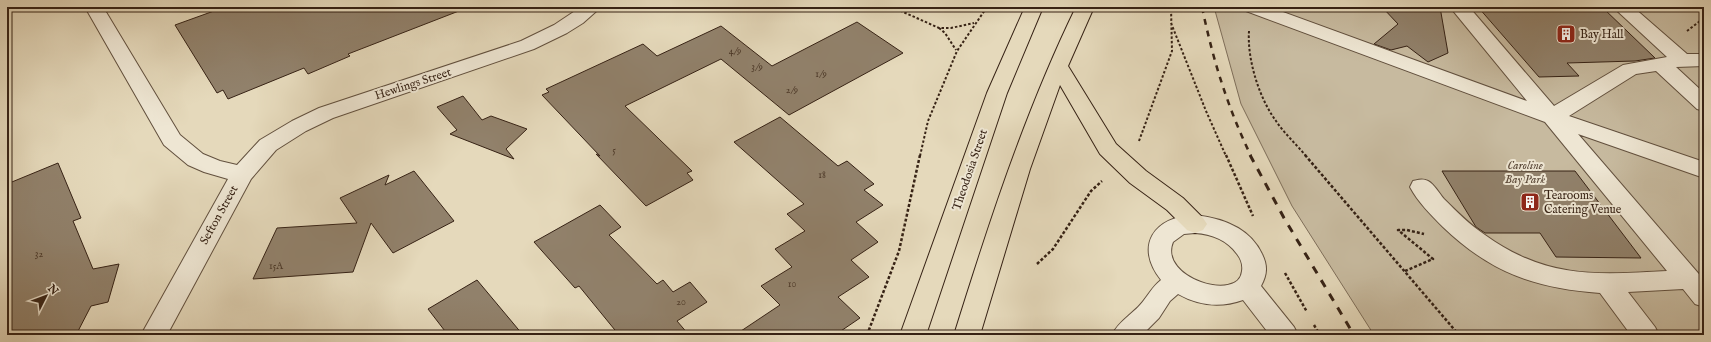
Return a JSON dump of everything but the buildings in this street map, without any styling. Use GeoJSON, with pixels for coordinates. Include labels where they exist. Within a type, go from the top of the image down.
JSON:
{"type":"FeatureCollection","features":[{"type":"Feature","properties":{"kind":"highway","name":"Theodosia Street"},"geometry":{"type":"LineString","coordinates":[[913,335],[997,93],[1034,7]]}},
{"type":"Feature","properties":{"kind":"highway"},"geometry":{"type":"LineString","coordinates":[[966,335],[1023,154],[1058,65],[1085,7]]}},
{"type":"Feature","properties":{"kind":"highway"},"geometry":{"type":"LineString","coordinates":[[1058,65],[1108,149],[1138,177],[1175,204],[1195,224]]}},
{"type":"Feature","properties":{"kind":"street","name":"Sefton Street"},"geometry":{"type":"LineString","coordinates":[[94,7],[172,140],[183,152],[197,161],[218,169],[242,174],[210,230],[154,335]]}},
{"type":"Feature","properties":{"kind":"street","name":"Hewlings Street"},"geometry":{"type":"LineString","coordinates":[[242,174],[268,145],[299,126],[326,113],[519,49],[557,33],[575,22],[592,7]]}},
{"type":"Feature","properties":{"kind":"street"},"geometry":{"type":"LineString","coordinates":[[1459,7],[1704,297]]}},
{"type":"Feature","properties":{"kind":"street"},"geometry":{"type":"LineString","coordinates":[[1622,7],[1682,60]]}},
{"type":"Feature","properties":{"kind":"street"},"geometry":{"type":"LineString","coordinates":[[1256,8],[1551,117],[1704,170]]}},
{"type":"Feature","properties":{"kind":"street"},"geometry":{"type":"LineString","coordinates":[[1551,117],[1630,69],[1682,60],[1704,60]]}},
{"type":"Feature","properties":{"kind":"street"},"geometry":{"type":"LineString","coordinates":[[1661,64],[1704,104]]}},
{"type":"Feature","properties":{"kind":"street"},"geometry":{"type":"LineString","coordinates":[[1421,187],[1439,209],[1461,230],[1503,260],[1540,275],[1563,280],[1608,284],[1689,279]]}},
{"type":"Feature","properties":{"kind":"street"},"geometry":{"type":"LineString","coordinates":[[1195,224],[1209,225],[1223,230],[1236,237],[1253,257],[1255,268],[1254,278],[1247,287],[1237,293],[1223,296],[1207,295],[1191,290],[1177,281],[1165,269],[1159,256],[1160,243],[1167,232],[1180,226],[1195,224]]}},
{"type":"Feature","properties":{"kind":"street"},"geometry":{"type":"LineString","coordinates":[[1125,335],[1150,311],[1161,294],[1177,281]]}},
{"type":"Feature","properties":{"kind":"street"},"geometry":{"type":"LineString","coordinates":[[1608,284],[1646,335]]}},
{"type":"Feature","properties":{"kind":"street"},"geometry":{"type":"LineString","coordinates":[[1247,287],[1285,335]]}},
{"type":"Feature","properties":{"kind":"path"},"geometry":{"type":"LineString","coordinates":[[892,7],[939,28],[951,41],[957,51]]}},
{"type":"Feature","properties":{"kind":"path"},"geometry":{"type":"LineString","coordinates":[[868,335],[899,251],[928,121],[957,51],[987,7]]}},
{"type":"Feature","properties":{"kind":"path"},"geometry":{"type":"LineString","coordinates":[[1138,144],[1172,51],[1171,7]]}},
{"type":"Feature","properties":{"kind":"path"},"geometry":{"type":"LineString","coordinates":[[1256,8],[1249,31],[1248,41],[1253,66],[1262,94],[1275,120],[1459,335]]}},
{"type":"Feature","properties":{"kind":"path"},"geometry":{"type":"LineString","coordinates":[[939,28],[951,28],[975,23]]}},
{"type":"Feature","properties":{"kind":"path"},"geometry":{"type":"LineString","coordinates":[[1171,23],[1206,111],[1254,218]]}},
{"type":"Feature","properties":{"kind":"path"},"geometry":{"type":"LineString","coordinates":[[1038,264],[1053,249],[1091,191],[1106,178]]}},
{"type":"Feature","properties":{"kind":"path"},"geometry":{"type":"LineString","coordinates":[[1405,272],[1433,259],[1398,230],[1407,230],[1430,235]]}},
{"type":"Feature","properties":{"kind":"path"},"geometry":{"type":"LineString","coordinates":[[1281,267],[1308,314]]}},
{"type":"Feature","properties":{"kind":"path"},"geometry":{"type":"LineString","coordinates":[[1312,321],[1320,335]]}},
{"type":"Feature","properties":{"kind":"green space","name":"Caroline Bay Park"},"geometry":{"type":"Polygon","coordinates":[[[1214,7],[1704,7],[1704,335],[1374,335],[1292,206],[1241,104],[1214,7]]]}},
{"type":"Feature","properties":{"kind":"railway"},"geometry":{"type":"LineString","coordinates":[[1202,7],[1211,46],[1222,83],[1242,137],[1251,156]]}},
{"type":"Feature","properties":{"kind":"railway"},"geometry":{"type":"LineString","coordinates":[[1250,155],[1284,218],[1354,335]]}},
{"type":"Feature","properties":{"kind":"place","name":"Bay Hall"},"geometry":{"type":"Point","coordinates":[1566,34]}},
{"type":"Feature","properties":{"kind":"place","name":"Tearooms Catering Venue"},"geometry":{"type":"Point","coordinates":[1530,202]}}]}
